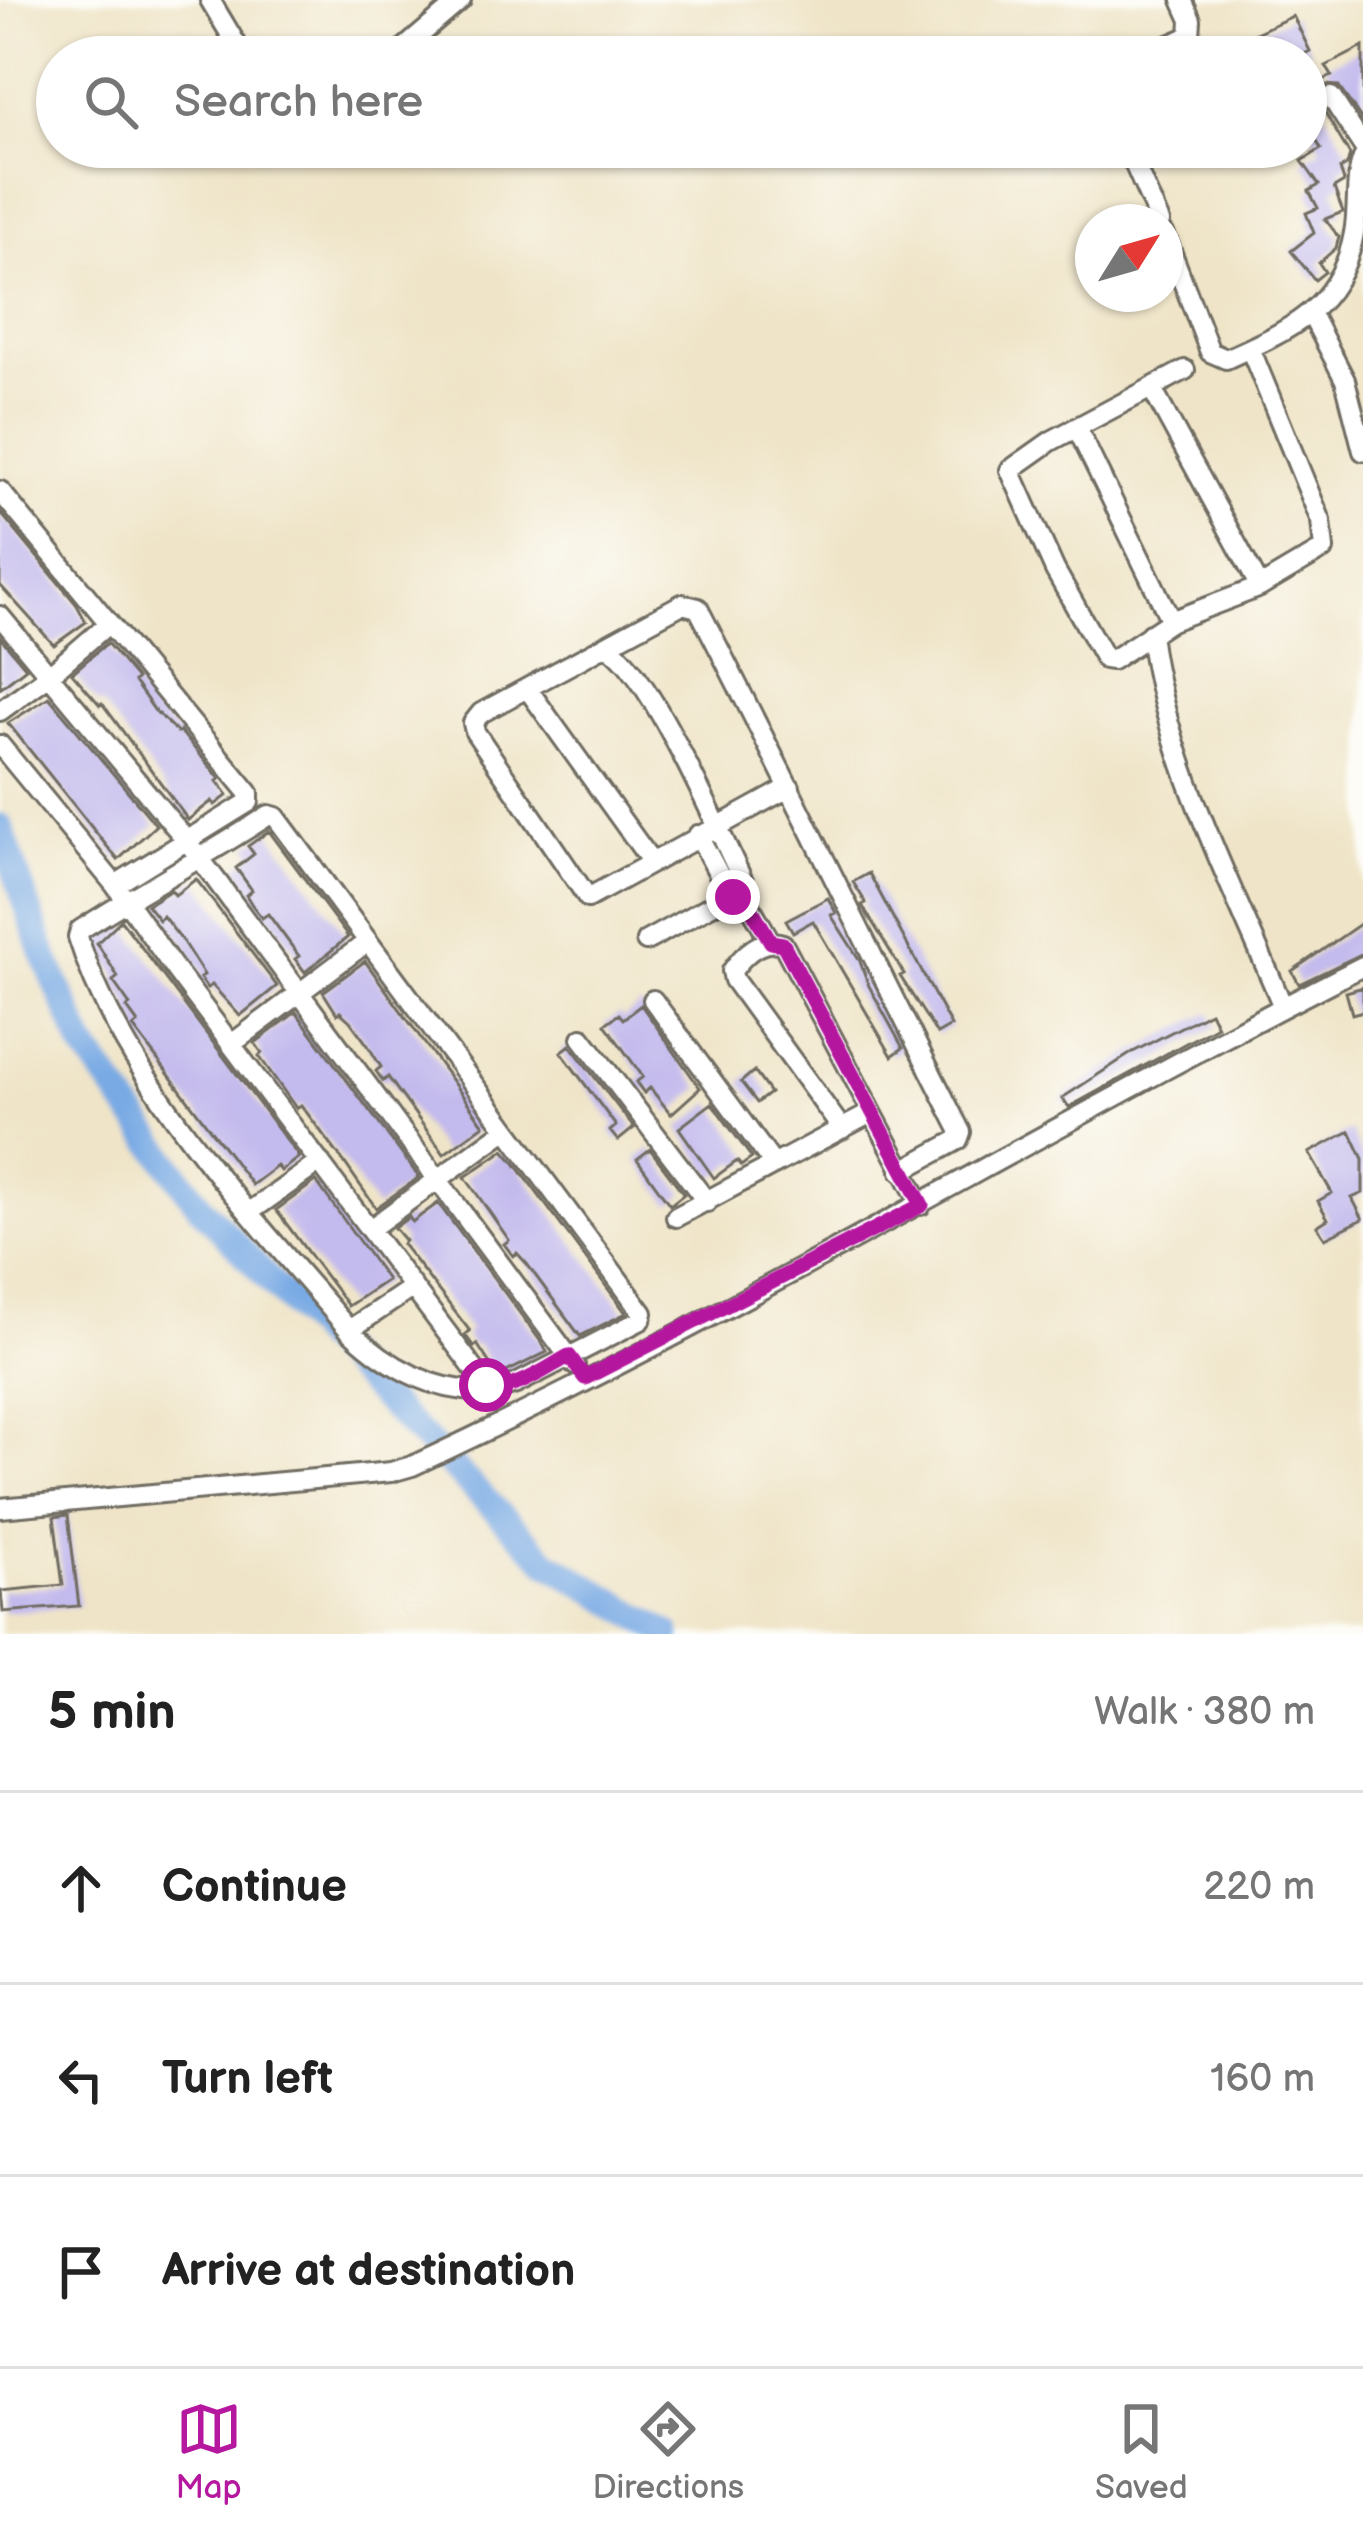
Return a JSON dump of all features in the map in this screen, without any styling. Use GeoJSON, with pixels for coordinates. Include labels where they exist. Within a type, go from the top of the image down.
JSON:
{"type":"FeatureCollection","features":[{"type":"Feature","properties":{"kind":"street"},"geometry":{"type":"LineString","coordinates":[[210,0],[231,36]]}},
{"type":"Feature","properties":{"kind":"street"},"geometry":{"type":"LineString","coordinates":[[419,36],[461,0]]}},
{"type":"Feature","properties":{"kind":"street"},"geometry":{"type":"LineString","coordinates":[[1182,0],[1191,20],[1190,36]]}},
{"type":"Feature","properties":{"kind":"street"},"geometry":{"type":"LineString","coordinates":[[1331,97],[1363,146]]}},
{"type":"Feature","properties":{"kind":"street"},"geometry":{"type":"LineString","coordinates":[[1183,282],[1210,352],[1226,359],[1299,325],[1344,270],[1355,229],[1363,158]]}},
{"type":"Feature","properties":{"kind":"street"},"geometry":{"type":"LineString","coordinates":[[1135,168],[1152,204]]}},
{"type":"Feature","properties":{"kind":"street"},"geometry":{"type":"LineString","coordinates":[[1311,314],[1345,380],[1363,451]]}},
{"type":"Feature","properties":{"kind":"street"},"geometry":{"type":"LineString","coordinates":[[1185,370],[1010,470],[1097,652],[1112,660],[1171,621],[1260,587],[1324,549],[1321,521],[1250,348]]}},
{"type":"Feature","properties":{"kind":"street"},"geometry":{"type":"LineString","coordinates":[[1152,389],[1260,587]]}},
{"type":"Feature","properties":{"kind":"street"},"geometry":{"type":"LineString","coordinates":[[1077,428],[1171,621]]}},
{"type":"Feature","properties":{"kind":"street"},"geometry":{"type":"LineString","coordinates":[[0,490],[249,793],[249,802],[120,893],[78,933],[92,980],[152,1083],[349,1330],[373,1352],[430,1382],[470,1392],[497,1390],[641,1320],[644,1313],[273,815],[200,861],[120,893]]}},
{"type":"Feature","properties":{"kind":"street"},"geometry":{"type":"LineString","coordinates":[[790,787],[593,897],[584,896],[473,723],[481,713],[682,604],[698,608],[790,787],[842,901],[961,1132],[958,1140],[901,1171]]}},
{"type":"Feature","properties":{"kind":"street"},"geometry":{"type":"LineString","coordinates":[[0,616],[187,842],[585,1378]]}},
{"type":"Feature","properties":{"kind":"street"},"geometry":{"type":"LineString","coordinates":[[0,711],[108,624]]}},
{"type":"Feature","properties":{"kind":"street"},"geometry":{"type":"LineString","coordinates":[[1150,634],[1156,686],[1177,751],[1283,1007]]}},
{"type":"Feature","properties":{"kind":"street"},"geometry":{"type":"LineString","coordinates":[[608,646],[626,662],[658,712],[746,887],[737,897],[646,940]]}},
{"type":"Feature","properties":{"kind":"street"},"geometry":{"type":"LineString","coordinates":[[527,688],[651,861]]}},
{"type":"Feature","properties":{"kind":"street"},"geometry":{"type":"LineString","coordinates":[[0,745],[120,893],[479,1379],[497,1390]]}},
{"type":"Feature","properties":{"kind":"street"},"geometry":{"type":"LineString","coordinates":[[698,835],[771,942]]}},
{"type":"Feature","properties":{"kind":"street"},"geometry":{"type":"LineString","coordinates":[[842,1129],[731,975],[744,953],[779,941],[788,953],[922,1205]]}},
{"type":"Feature","properties":{"kind":"street"},"geometry":{"type":"LineString","coordinates":[[233,1043],[367,942]]}},
{"type":"Feature","properties":{"kind":"street"},"geometry":{"type":"LineString","coordinates":[[0,1508],[391,1472],[412,1466],[922,1205],[1129,1088],[1363,967]]}},
{"type":"Feature","properties":{"kind":"street"},"geometry":{"type":"LineString","coordinates":[[653,1000],[774,1165]]}},
{"type":"Feature","properties":{"kind":"street"},"geometry":{"type":"LineString","coordinates":[[582,1038],[707,1202]]}},
{"type":"Feature","properties":{"kind":"street"},"geometry":{"type":"LineString","coordinates":[[676,1217],[871,1113]]}},
{"type":"Feature","properties":{"kind":"street"},"geometry":{"type":"LineString","coordinates":[[370,1229],[507,1129]]}},
{"type":"Feature","properties":{"kind":"street"},"geometry":{"type":"LineString","coordinates":[[251,1211],[320,1162]]}},
{"type":"Feature","properties":{"kind":"street"},"geometry":{"type":"LineString","coordinates":[[349,1330],[413,1287]]}},
{"type":"Feature","properties":{"kind":"building"},"geometry":{"type":"Polygon","coordinates":[[[1293,16],[1303,36],[1249,36],[1293,16]]]}},
{"type":"Feature","properties":{"kind":"building"},"geometry":{"type":"Polygon","coordinates":[[[1363,47],[1363,121],[1338,86],[1327,85],[1332,76],[1327,65],[1363,47]]]}},
{"type":"Feature","properties":{"kind":"building"},"geometry":{"type":"Polygon","coordinates":[[[1327,116],[1350,155],[1340,169],[1344,182],[1334,188],[1343,212],[1325,219],[1339,237],[1336,248],[1319,263],[1325,272],[1315,280],[1291,251],[1314,233],[1306,213],[1318,208],[1309,191],[1319,185],[1307,168],[1327,168],[1327,116]]]}},
{"type":"Feature","properties":{"kind":"building"},"geometry":{"type":"Polygon","coordinates":[[[0,512],[86,622],[54,645],[0,585],[0,512]]]}},
{"type":"Feature","properties":{"kind":"building"},"geometry":{"type":"Polygon","coordinates":[[[0,637],[26,668],[0,688],[0,637]]]}},
{"type":"Feature","properties":{"kind":"building"},"geometry":{"type":"Polygon","coordinates":[[[107,643],[137,679],[134,682],[155,711],[180,731],[220,779],[228,795],[215,805],[212,801],[188,820],[102,703],[72,673],[107,643]]]}},
{"type":"Feature","properties":{"kind":"building"},"geometry":{"type":"Polygon","coordinates":[[[49,697],[156,825],[118,860],[8,723],[49,697]]]}},
{"type":"Feature","properties":{"kind":"building"},"geometry":{"type":"Polygon","coordinates":[[[269,831],[348,937],[305,972],[268,914],[262,918],[252,905],[246,895],[252,890],[236,868],[254,854],[248,846],[269,831]]]}},
{"type":"Feature","properties":{"kind":"building"},"geometry":{"type":"Polygon","coordinates":[[[869,873],[951,1026],[937,1034],[862,905],[866,903],[853,882],[869,873]]]}},
{"type":"Feature","properties":{"kind":"building"},"geometry":{"type":"Polygon","coordinates":[[[196,879],[277,986],[240,1016],[212,985],[207,988],[183,942],[163,916],[159,920],[147,905],[171,890],[175,895],[196,879]]]}},
{"type":"Feature","properties":{"kind":"building"},"geometry":{"type":"Polygon","coordinates":[[[828,898],[836,913],[831,915],[859,959],[903,1048],[892,1056],[813,921],[793,932],[786,920],[828,898]]]}},
{"type":"Feature","properties":{"kind":"building"},"geometry":{"type":"Polygon","coordinates":[[[121,920],[299,1157],[281,1171],[277,1166],[252,1185],[133,1027],[138,1023],[97,943],[121,920]]]}},
{"type":"Feature","properties":{"kind":"building"},"geometry":{"type":"Polygon","coordinates":[[[1363,922],[1363,953],[1299,984],[1292,971],[1363,922]]]}},
{"type":"Feature","properties":{"kind":"building"},"geometry":{"type":"Polygon","coordinates":[[[365,961],[484,1125],[444,1154],[388,1077],[383,1081],[376,1071],[381,1067],[367,1044],[323,992],[365,961]]]}},
{"type":"Feature","properties":{"kind":"building"},"geometry":{"type":"Polygon","coordinates":[[[1363,987],[1363,1011],[1352,1014],[1346,992],[1363,987]]]}},
{"type":"Feature","properties":{"kind":"building"},"geometry":{"type":"Polygon","coordinates":[[[641,1005],[700,1088],[671,1114],[650,1088],[644,1093],[636,1082],[643,1077],[605,1024],[619,1014],[623,1019],[641,1005]]]}},
{"type":"Feature","properties":{"kind":"building"},"geometry":{"type":"Polygon","coordinates":[[[296,1012],[419,1177],[376,1208],[259,1056],[262,1053],[255,1043],[296,1012]]]}},
{"type":"Feature","properties":{"kind":"building"},"geometry":{"type":"Polygon","coordinates":[[[1210,1012],[1217,1026],[1069,1107],[1062,1098],[1133,1052],[1210,1012]]]}},
{"type":"Feature","properties":{"kind":"building"},"geometry":{"type":"Polygon","coordinates":[[[570,1045],[634,1128],[618,1141],[610,1131],[616,1126],[561,1052],[570,1045]]]}},
{"type":"Feature","properties":{"kind":"building"},"geometry":{"type":"Polygon","coordinates":[[[754,1071],[770,1093],[757,1103],[741,1082],[754,1071]]]}},
{"type":"Feature","properties":{"kind":"building"},"geometry":{"type":"Polygon","coordinates":[[[712,1103],[752,1158],[741,1166],[737,1161],[714,1178],[679,1128],[712,1103]]]}},
{"type":"Feature","properties":{"kind":"building"},"geometry":{"type":"Polygon","coordinates":[[[1350,1131],[1363,1159],[1363,1193],[1352,1198],[1363,1219],[1325,1238],[1317,1226],[1328,1219],[1318,1201],[1332,1193],[1309,1153],[1350,1131]]]}},
{"type":"Feature","properties":{"kind":"building"},"geometry":{"type":"Polygon","coordinates":[[[650,1149],[684,1194],[670,1205],[637,1159],[650,1149]]]}},
{"type":"Feature","properties":{"kind":"building"},"geometry":{"type":"Polygon","coordinates":[[[504,1150],[626,1313],[580,1336],[527,1264],[504,1244],[509,1240],[465,1177],[504,1150]]]}},
{"type":"Feature","properties":{"kind":"building"},"geometry":{"type":"Polygon","coordinates":[[[316,1181],[387,1280],[348,1306],[276,1210],[316,1181]]]}},
{"type":"Feature","properties":{"kind":"building"},"geometry":{"type":"Polygon","coordinates":[[[438,1203],[547,1352],[498,1376],[477,1344],[474,1347],[465,1335],[470,1331],[394,1228],[409,1217],[412,1222],[438,1203]]]}},
{"type":"Feature","properties":{"kind":"building"},"geometry":{"type":"Polygon","coordinates":[[[68,1515],[79,1606],[3,1612],[1,1591],[63,1585],[54,1517],[68,1515]]]}},
{"type":"Feature","properties":{"kind":"waterway"},"geometry":{"type":"LineString","coordinates":[[0,827],[43,952],[83,1045],[199,1205],[349,1365],[549,1563],[668,1634]]}},
{"type":"Feature","properties":{"kind":"route"},"geometry":{"type":"LineString","coordinates":[[486,1385],[497,1390],[516,1384],[569,1356],[585,1378],[922,1205],[783,944],[771,942],[745,898],[733,897]]}}]}
